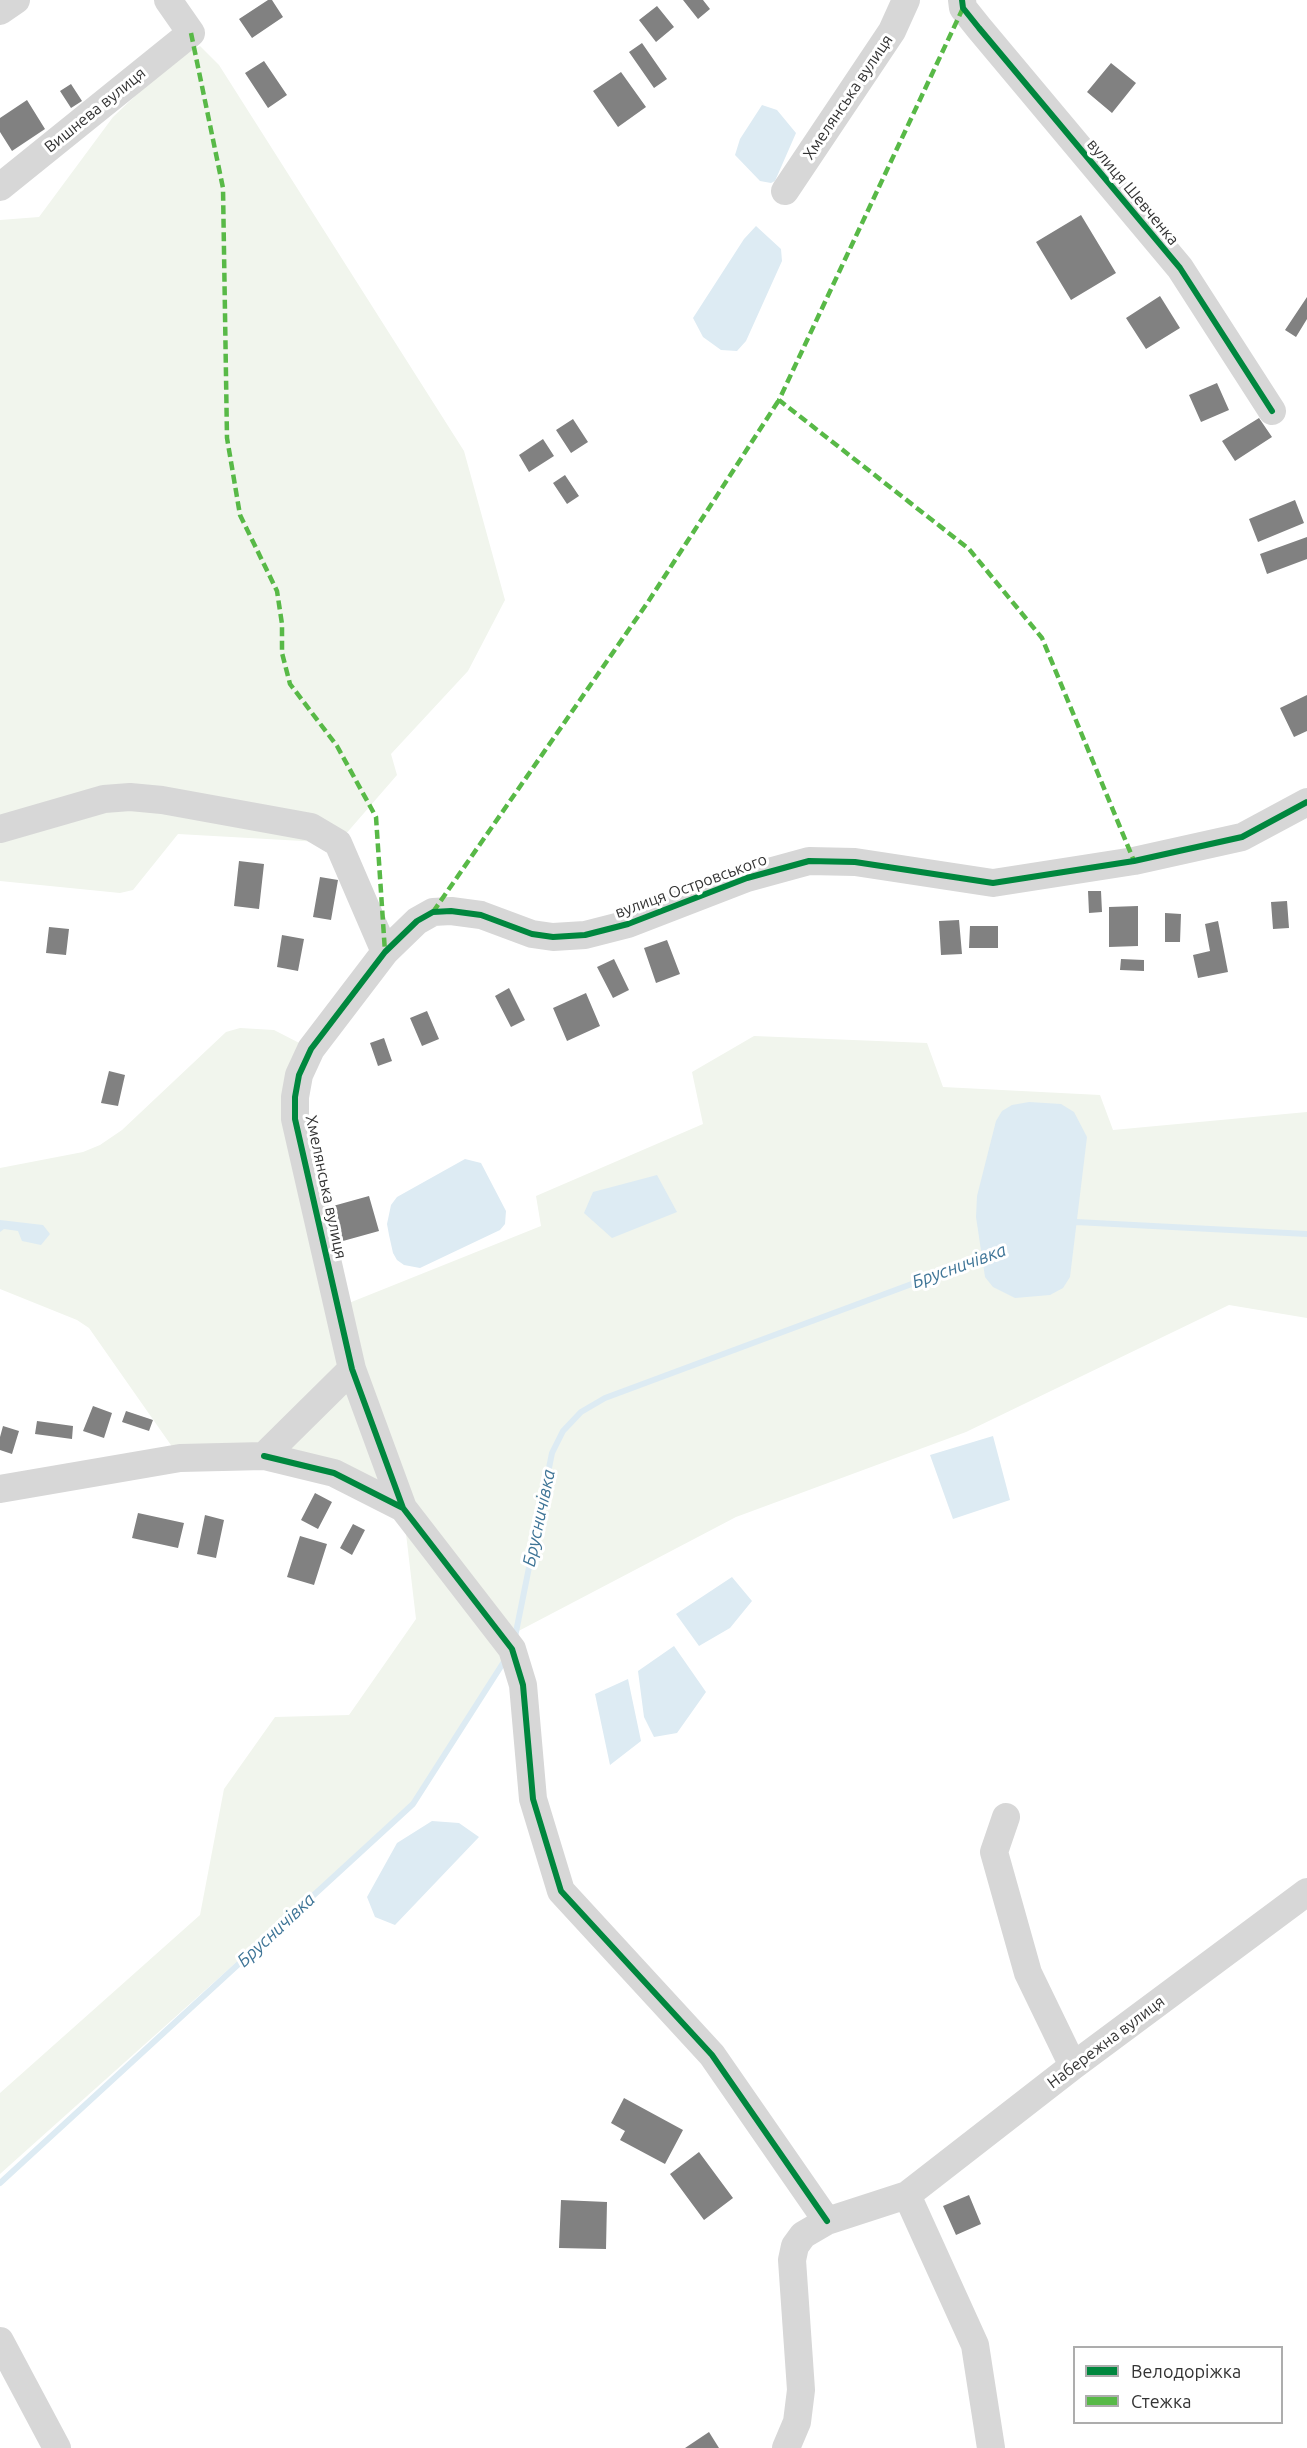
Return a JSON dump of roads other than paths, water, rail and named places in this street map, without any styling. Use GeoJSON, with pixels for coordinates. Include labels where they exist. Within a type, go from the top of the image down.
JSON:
{"type":"FeatureCollection","features":[{"type":"Feature","properties":{"kind":"street"},"geometry":{"type":"LineString","coordinates":[[0,11],[16,0]]}},
{"type":"Feature","properties":{"kind":"street","name":"Вишнева вулиця"},"geometry":{"type":"LineString","coordinates":[[0,187],[191,33],[168,0]]}},
{"type":"Feature","properties":{"kind":"street","name":"Хмелянська вулиця"},"geometry":{"type":"LineString","coordinates":[[785,191],[892,31],[906,0]]}},
{"type":"Feature","properties":{"kind":"street","name":"вулиця Шевченка"},"geometry":{"type":"LineString","coordinates":[[962,0],[963,8],[979,28],[1180,268],[1272,411]]}},
{"type":"Feature","properties":{"kind":"street"},"geometry":{"type":"LineString","coordinates":[[0,829],[104,799],[130,797],[162,800],[311,827],[338,843],[385,952]]}},
{"type":"Feature","properties":{"kind":"street","name":"вулиця Островського"},"geometry":{"type":"LineString","coordinates":[[433,912],[467,912],[532,934],[553,937],[585,935],[628,924],[747,878],[809,861],[855,862],[993,883],[1134,861],[1242,837],[1307,802]]}},
{"type":"Feature","properties":{"kind":"street","name":"Хмелянська вулиця"},"geometry":{"type":"LineString","coordinates":[[403,1508],[352,1369],[295,1119],[295,1097],[299,1076],[311,1049],[385,952],[417,921],[433,912]]}},
{"type":"Feature","properties":{"kind":"street"},"geometry":{"type":"LineString","coordinates":[[264,1456],[352,1369]]}},
{"type":"Feature","properties":{"kind":"street"},"geometry":{"type":"LineString","coordinates":[[0,1489],[180,1458],[264,1456],[334,1473],[403,1508],[512,1649],[523,1685],[533,1799],[561,1891],[712,2055],[827,2221]]}},
{"type":"Feature","properties":{"kind":"street"},"geometry":{"type":"LineString","coordinates":[[1006,1817],[994,1852],[1028,1973],[1073,2066]]}},
{"type":"Feature","properties":{"kind":"street","name":"Набережна вулиця"},"geometry":{"type":"LineString","coordinates":[[786,2448],[797,2422],[801,2390],[792,2260],[795,2246],[803,2235],[827,2221],[907,2194],[1073,2066],[1307,1892]]}},
{"type":"Feature","properties":{"kind":"street"},"geometry":{"type":"LineString","coordinates":[[907,2194],[975,2345],[992,2448]]}},
{"type":"Feature","properties":{"kind":"street"},"geometry":{"type":"LineString","coordinates":[[0,2341],[57,2448]]}},
{"type":"Feature","properties":{"kind":"waterway","name":"Брусничівка"},"geometry":{"type":"LineString","coordinates":[[1069,1225],[1076,1222],[1307,1234]]}},
{"type":"Feature","properties":{"kind":"waterway","name":"Брусничівка"},"geometry":{"type":"LineString","coordinates":[[515,1637],[552,1453],[563,1431],[581,1412],[605,1398],[987,1256]]}},
{"type":"Feature","properties":{"kind":"waterway","name":"Брусничівка"},"geometry":{"type":"LineString","coordinates":[[0,2183],[413,1804],[505,1660]]}}]}
